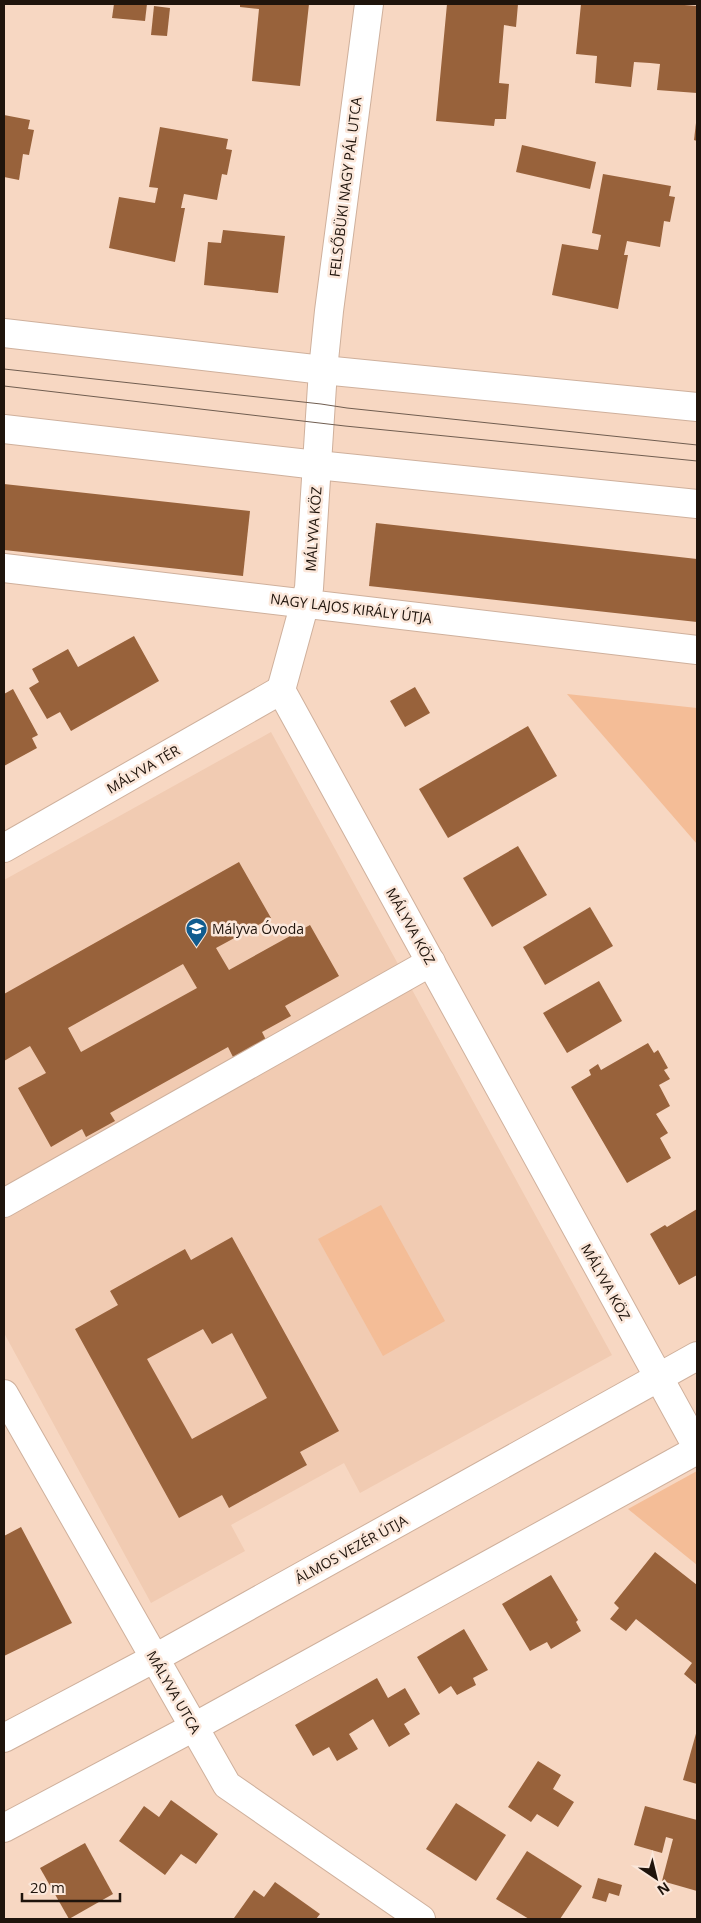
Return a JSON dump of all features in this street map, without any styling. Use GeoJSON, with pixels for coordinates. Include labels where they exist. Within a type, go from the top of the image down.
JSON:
{"type":"FeatureCollection","features":[{"type":"Feature","properties":{"kind":"street","name":"FELSŐBÜKI NAGY PÁL UTCA"},"geometry":{"type":"LineString","coordinates":[[324,370],[329,311],[369,4]]}},
{"type":"Feature","properties":{"kind":"street"},"geometry":{"type":"LineString","coordinates":[[4,333],[324,370],[697,407]]}},
{"type":"Feature","properties":{"kind":"street","name":"MÁLYVA KÖZ"},"geometry":{"type":"LineString","coordinates":[[324,370],[309,588],[281,690],[697,1449]]}},
{"type":"Feature","properties":{"kind":"street"},"geometry":{"type":"LineString","coordinates":[[4,429],[317,465],[697,504]]}},
{"type":"Feature","properties":{"kind":"street","name":"NAGY LAJOS KIRÁLY ÚTJA"},"geometry":{"type":"LineString","coordinates":[[4,568],[697,650]]}},
{"type":"Feature","properties":{"kind":"street","name":"MÁLYVA TÉR"},"geometry":{"type":"LineString","coordinates":[[4,848],[281,690]]}},
{"type":"Feature","properties":{"kind":"street"},"geometry":{"type":"LineString","coordinates":[[4,1203],[431,962]]}},
{"type":"Feature","properties":{"kind":"street","name":"ÁLMOS VEZÉR ÚTJA"},"geometry":{"type":"LineString","coordinates":[[4,1738],[155,1658],[697,1356]]}},
{"type":"Feature","properties":{"kind":"street","name":"MÁLYVA UTCA"},"geometry":{"type":"LineString","coordinates":[[4,1394],[226,1785],[421,1919]]}},
{"type":"Feature","properties":{"kind":"street"},"geometry":{"type":"LineString","coordinates":[[4,1828],[194,1727],[697,1449]]}},
{"type":"Feature","properties":{"kind":"shaded area"},"geometry":{"type":"Polygon","coordinates":[[[567,694],[697,708],[697,844],[567,694]]]}},
{"type":"Feature","properties":{"kind":"shaded area"},"geometry":{"type":"Polygon","coordinates":[[[271,732],[612,1355],[360,1493],[344,1463],[231,1525],[245,1551],[151,1603],[4,1333],[4,880],[271,732]]]}},
{"type":"Feature","properties":{"kind":"shaded area"},"geometry":{"type":"Polygon","coordinates":[[[381,1205],[445,1321],[383,1356],[318,1239],[381,1205]]]}},
{"type":"Feature","properties":{"kind":"shaded area"},"geometry":{"type":"Polygon","coordinates":[[[697,1471],[697,1565],[628,1509],[697,1471]]]}},
{"type":"Feature","properties":{"kind":"building"},"geometry":{"type":"Polygon","coordinates":[[[114,4],[147,4],[145,21],[112,18],[114,4]]]}},
{"type":"Feature","properties":{"kind":"building"},"geometry":{"type":"Polygon","coordinates":[[[240,4],[309,4],[300,86],[252,81],[259,9],[240,7],[240,4]]]}},
{"type":"Feature","properties":{"kind":"building"},"geometry":{"type":"Polygon","coordinates":[[[447,4],[518,4],[516,27],[504,25],[499,83],[509,84],[506,119],[495,119],[494,126],[436,121],[447,4]]]}},
{"type":"Feature","properties":{"kind":"building"},"geometry":{"type":"Polygon","coordinates":[[[581,4],[672,4],[697,6],[697,93],[657,90],[660,64],[650,63],[634,62],[631,87],[595,83],[597,56],[576,54],[581,4]]]}},
{"type":"Feature","properties":{"kind":"building"},"geometry":{"type":"Polygon","coordinates":[[[154,6],[170,8],[167,36],[151,35],[154,6]]]}},
{"type":"Feature","properties":{"kind":"building"},"geometry":{"type":"Polygon","coordinates":[[[4,115],[30,120],[28,129],[34,130],[29,155],[23,154],[19,180],[4,177],[4,115]]]}},
{"type":"Feature","properties":{"kind":"building"},"geometry":{"type":"Polygon","coordinates":[[[697,123],[697,141],[694,140],[697,123]]]}},
{"type":"Feature","properties":{"kind":"building"},"geometry":{"type":"Polygon","coordinates":[[[160,127],[228,139],[226,149],[232,150],[227,175],[222,174],[217,200],[184,194],[181,208],[185,208],[175,262],[109,248],[119,197],[155,203],[158,188],[149,187],[160,127]]]}},
{"type":"Feature","properties":{"kind":"building"},"geometry":{"type":"Polygon","coordinates":[[[522,145],[596,162],[590,189],[516,172],[522,145]]]}},
{"type":"Feature","properties":{"kind":"building"},"geometry":{"type":"Polygon","coordinates":[[[603,174],[671,186],[669,196],[675,197],[670,222],[664,221],[660,247],[627,241],[624,255],[628,255],[618,309],[552,295],[562,244],[598,250],[601,235],[592,233],[603,174]]]}},
{"type":"Feature","properties":{"kind":"building"},"geometry":{"type":"Polygon","coordinates":[[[223,230],[285,236],[278,293],[204,285],[208,242],[221,243],[223,230]]]}},
{"type":"Feature","properties":{"kind":"building"},"geometry":{"type":"Polygon","coordinates":[[[4,484],[250,511],[243,576],[4,550],[4,484]]]}},
{"type":"Feature","properties":{"kind":"building"},"geometry":{"type":"Polygon","coordinates":[[[376,523],[697,559],[697,622],[369,586],[376,523]]]}},
{"type":"Feature","properties":{"kind":"building"},"geometry":{"type":"Polygon","coordinates":[[[134,636],[159,681],[71,731],[60,712],[47,719],[29,688],[39,682],[32,669],[68,649],[78,667],[134,636]]]}},
{"type":"Feature","properties":{"kind":"building"},"geometry":{"type":"Polygon","coordinates":[[[415,687],[430,713],[405,727],[390,701],[415,687]]]}},
{"type":"Feature","properties":{"kind":"building"},"geometry":{"type":"Polygon","coordinates":[[[13,689],[38,735],[32,738],[37,748],[4,766],[4,694],[13,689]]]}},
{"type":"Feature","properties":{"kind":"building"},"geometry":{"type":"Polygon","coordinates":[[[528,726],[557,776],[448,838],[419,789],[528,726]]]}},
{"type":"Feature","properties":{"kind":"building"},"geometry":{"type":"Polygon","coordinates":[[[518,846],[547,895],[492,927],[463,878],[518,846]]]}},
{"type":"Feature","properties":{"kind":"building"},"geometry":{"type":"Polygon","coordinates":[[[239,862],[271,918],[216,948],[229,970],[310,925],[339,976],[285,1006],[291,1016],[262,1032],[266,1040],[233,1057],[228,1047],[110,1113],[115,1121],[86,1137],[82,1129],[51,1147],[18,1088],[46,1073],[30,1046],[4,1061],[4,994],[239,862]],[[183,964],[68,1028],[81,1052],[197,988],[183,964]]]}},
{"type":"Feature","properties":{"kind":"building"},"geometry":{"type":"Polygon","coordinates":[[[590,907],[613,946],[545,985],[523,947],[590,907]]]}},
{"type":"Feature","properties":{"kind":"building"},"geometry":{"type":"Polygon","coordinates":[[[599,981],[622,1021],[567,1053],[543,1013],[599,981]]]}},
{"type":"Feature","properties":{"kind":"building"},"geometry":{"type":"Polygon","coordinates":[[[648,1043],[654,1053],[658,1050],[668,1068],[664,1070],[670,1079],[659,1085],[670,1106],[656,1114],[668,1133],[660,1138],[671,1158],[627,1183],[571,1087],[591,1075],[589,1070],[598,1064],[601,1070],[648,1043]]]}},
{"type":"Feature","properties":{"kind":"building"},"geometry":{"type":"Polygon","coordinates":[[[697,1209],[697,1275],[679,1285],[650,1234],[665,1225],[667,1227],[697,1209]]]}},
{"type":"Feature","properties":{"kind":"building"},"geometry":{"type":"Polygon","coordinates":[[[232,1237],[339,1431],[300,1452],[307,1465],[229,1508],[222,1495],[179,1518],[75,1329],[118,1305],[110,1291],[185,1249],[191,1260],[232,1237]],[[203,1329],[147,1359],[192,1439],[267,1398],[232,1333],[212,1344],[203,1329]]]}},
{"type":"Feature","properties":{"kind":"building"},"geometry":{"type":"Polygon","coordinates":[[[21,1527],[72,1623],[4,1656],[4,1536],[21,1527]]]}},
{"type":"Feature","properties":{"kind":"building"},"geometry":{"type":"Polygon","coordinates":[[[655,1552],[697,1585],[697,1685],[684,1674],[692,1663],[636,1619],[626,1631],[610,1619],[619,1608],[614,1603],[655,1552]]]}},
{"type":"Feature","properties":{"kind":"building"},"geometry":{"type":"Polygon","coordinates":[[[551,1575],[578,1620],[576,1622],[581,1631],[551,1649],[547,1642],[530,1651],[502,1604],[551,1575]]]}},
{"type":"Feature","properties":{"kind":"building"},"geometry":{"type":"Polygon","coordinates":[[[464,1629],[488,1670],[473,1678],[476,1685],[457,1695],[451,1686],[439,1694],[417,1657],[464,1629]]]}},
{"type":"Feature","properties":{"kind":"building"},"geometry":{"type":"Polygon","coordinates":[[[377,1678],[388,1698],[405,1688],[420,1714],[404,1724],[410,1734],[389,1747],[373,1719],[349,1734],[358,1749],[337,1761],[329,1747],[313,1756],[295,1725],[377,1678]]]}},
{"type":"Feature","properties":{"kind":"building"},"geometry":{"type":"Polygon","coordinates":[[[697,1730],[697,1784],[683,1780],[697,1730]]]}},
{"type":"Feature","properties":{"kind":"building"},"geometry":{"type":"Polygon","coordinates":[[[538,1761],[561,1775],[553,1789],[574,1802],[558,1827],[537,1814],[531,1822],[508,1807],[538,1761]]]}},
{"type":"Feature","properties":{"kind":"building"},"geometry":{"type":"Polygon","coordinates":[[[171,1800],[218,1834],[196,1864],[181,1854],[165,1875],[119,1841],[144,1806],[159,1817],[171,1800]]]}},
{"type":"Feature","properties":{"kind":"building"},"geometry":{"type":"Polygon","coordinates":[[[456,1803],[506,1835],[476,1881],[426,1849],[456,1803]]]}},
{"type":"Feature","properties":{"kind":"building"},"geometry":{"type":"Polygon","coordinates":[[[645,1806],[697,1820],[697,1891],[662,1881],[673,1839],[666,1837],[662,1853],[634,1845],[645,1806]]]}},
{"type":"Feature","properties":{"kind":"building"},"geometry":{"type":"Polygon","coordinates":[[[85,1843],[113,1894],[69,1919],[40,1868],[85,1843]]]}},
{"type":"Feature","properties":{"kind":"building"},"geometry":{"type":"Polygon","coordinates":[[[527,1851],[582,1886],[560,1919],[529,1919],[496,1899],[527,1851]]]}},
{"type":"Feature","properties":{"kind":"building"},"geometry":{"type":"Polygon","coordinates":[[[598,1878],[622,1885],[619,1896],[609,1893],[606,1902],[592,1898],[598,1878]]]}},
{"type":"Feature","properties":{"kind":"building"},"geometry":{"type":"Polygon","coordinates":[[[275,1882],[320,1914],[316,1919],[234,1918],[254,1890],[264,1897],[275,1882]]]}},
{"type":"Feature","properties":{"kind":"tram line"},"geometry":{"type":"LineString","coordinates":[[4,369],[697,445]]}},
{"type":"Feature","properties":{"kind":"tram line"},"geometry":{"type":"LineString","coordinates":[[4,386],[345,426],[697,461]]}},
{"type":"Feature","properties":{"kind":"place","name":"Mályva Óvoda"},"geometry":{"type":"Point","coordinates":[196,947]}}]}
